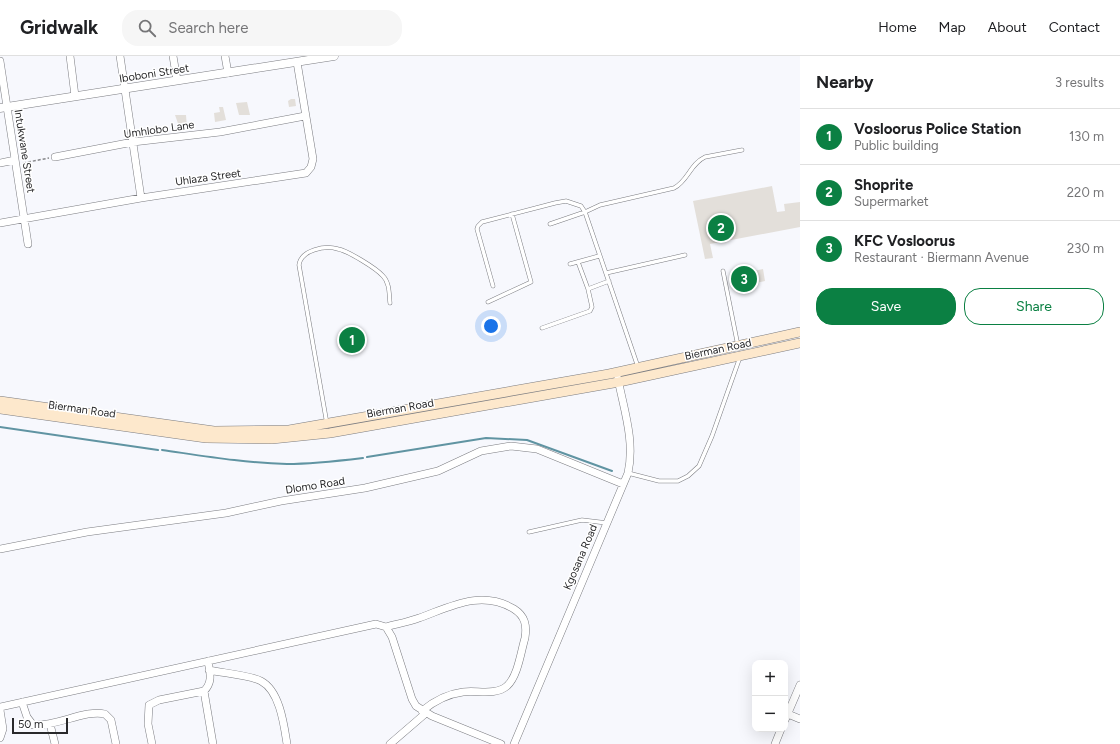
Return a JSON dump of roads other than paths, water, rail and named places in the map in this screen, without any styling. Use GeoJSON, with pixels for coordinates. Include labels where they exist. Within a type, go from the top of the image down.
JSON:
{"type":"FeatureCollection","features":[{"type":"Feature","properties":{"kind":"main road"},"geometry":{"type":"LineString","coordinates":[[618,378],[638,368],[739,351],[800,332]]}},
{"type":"Feature","properties":{"kind":"main road","name":"Bierman Road"},"geometry":{"type":"LineString","coordinates":[[0,409],[206,438],[272,439],[330,433],[618,378],[739,351],[800,343]]}},
{"type":"Feature","properties":{"kind":"main road","name":"Bierman Road"},"geometry":{"type":"LineString","coordinates":[[0,401],[214,432],[289,430],[618,378]]}},
{"type":"Feature","properties":{"kind":"street"},"geometry":{"type":"LineString","coordinates":[[70,56],[75,96]]}},
{"type":"Feature","properties":{"kind":"street"},"geometry":{"type":"LineString","coordinates":[[120,56],[141,198]]}},
{"type":"Feature","properties":{"kind":"street"},"geometry":{"type":"LineString","coordinates":[[173,56],[177,80]]}},
{"type":"Feature","properties":{"kind":"street"},"geometry":{"type":"LineString","coordinates":[[225,56],[228,73]]}},
{"type":"Feature","properties":{"kind":"street","name":"Iboboni Street"},"geometry":{"type":"LineString","coordinates":[[4,108],[334,56]]}},
{"type":"Feature","properties":{"kind":"street","name":"Intukwane Street"},"geometry":{"type":"LineString","coordinates":[[0,61],[4,108],[15,162],[28,244]]}},
{"type":"Feature","properties":{"kind":"street","name":"Uhlaza Street"},"geometry":{"type":"LineString","coordinates":[[0,223],[141,198],[306,172],[311,167],[313,159],[297,62]]}},
{"type":"Feature","properties":{"kind":"street","name":"Umhlobo Lane"},"geometry":{"type":"LineString","coordinates":[[55,157],[133,142],[220,132],[305,116]]}},
{"type":"Feature","properties":{"kind":"street"},"geometry":{"type":"LineString","coordinates":[[0,163],[15,162]]}},
{"type":"Feature","properties":{"kind":"street","name":"Kgosana Road"},"geometry":{"type":"LineString","coordinates":[[514,744],[628,472],[631,459],[630,441],[618,378]]}},
{"type":"Feature","properties":{"kind":"street","name":"Dlomo Road"},"geometry":{"type":"LineString","coordinates":[[0,549],[80,533],[219,514],[281,501],[372,487],[438,471],[481,451],[511,446],[537,449],[623,484]]}},
{"type":"Feature","properties":{"kind":"street"},"geometry":{"type":"LineString","coordinates":[[0,738],[3,729],[0,709],[22,702],[369,625],[376,624],[386,627],[417,619],[453,604],[478,600],[504,604],[519,612],[524,621],[526,632],[514,674],[507,686],[496,690],[452,694],[433,702],[390,744]]}},
{"type":"Feature","properties":{"kind":"street"},"geometry":{"type":"LineString","coordinates":[[386,627],[392,636],[412,699],[424,712],[501,744]]}},
{"type":"Feature","properties":{"kind":"street"},"geometry":{"type":"LineString","coordinates":[[152,744],[148,724],[148,708],[151,703],[204,691],[210,683],[208,661]]}},
{"type":"Feature","properties":{"kind":"street"},"geometry":{"type":"LineString","coordinates":[[210,670],[260,680],[268,686],[277,701],[282,715],[287,744]]}},
{"type":"Feature","properties":{"kind":"street"},"geometry":{"type":"LineString","coordinates":[[788,712],[800,685]]}},
{"type":"Feature","properties":{"kind":"street"},"geometry":{"type":"LineString","coordinates":[[204,691],[213,744]]}},
{"type":"Feature","properties":{"kind":"street"},"geometry":{"type":"LineString","coordinates":[[22,702],[29,722],[36,725],[50,724],[96,714],[105,714],[111,720],[116,744]]}},
{"type":"Feature","properties":{"kind":"street"},"geometry":{"type":"LineString","coordinates":[[788,717],[800,718]]}},
{"type":"Feature","properties":{"kind":"street"},"geometry":{"type":"LineString","coordinates":[[50,724],[55,744]]}},
{"type":"Feature","properties":{"kind":"street"},"geometry":{"type":"LineString","coordinates":[[775,744],[780,732]]}},
{"type":"Feature","properties":{"kind":"lane"},"geometry":{"type":"LineString","coordinates":[[550,224],[605,204],[674,188],[682,182],[692,166],[700,159],[742,150]]}},
{"type":"Feature","properties":{"kind":"lane"},"geometry":{"type":"LineString","coordinates":[[493,286],[477,229],[482,222],[566,202],[581,206],[585,212],[638,368]]}},
{"type":"Feature","properties":{"kind":"lane"},"geometry":{"type":"LineString","coordinates":[[488,302],[531,282],[512,214]]}},
{"type":"Feature","properties":{"kind":"lane"},"geometry":{"type":"LineString","coordinates":[[327,425],[299,265],[300,259],[303,254],[328,248],[345,251],[383,276],[388,286],[390,303]]}},
{"type":"Feature","properties":{"kind":"lane"},"geometry":{"type":"LineString","coordinates":[[606,273],[685,255]]}},
{"type":"Feature","properties":{"kind":"lane"},"geometry":{"type":"LineString","coordinates":[[570,264],[599,256]]}},
{"type":"Feature","properties":{"kind":"lane"},"geometry":{"type":"LineString","coordinates":[[542,328],[590,311],[592,302],[578,262]]}},
{"type":"Feature","properties":{"kind":"lane"},"geometry":{"type":"LineString","coordinates":[[628,472],[659,481],[678,481],[688,476],[699,466],[712,436],[739,351],[723,271]]}},
{"type":"Feature","properties":{"kind":"lane"},"geometry":{"type":"LineString","coordinates":[[588,289],[609,281]]}},
{"type":"Feature","properties":{"kind":"lane"},"geometry":{"type":"LineString","coordinates":[[529,532],[582,520],[607,523]]}},
{"type":"Feature","properties":{"kind":"waterway"},"geometry":{"type":"LineString","coordinates":[[0,427],[158,450]]}},
{"type":"Feature","properties":{"kind":"waterway"},"geometry":{"type":"LineString","coordinates":[[367,457],[486,438],[527,440],[612,471]]}},
{"type":"Feature","properties":{"kind":"waterway"},"geometry":{"type":"LineString","coordinates":[[162,450],[240,461],[287,464],[315,463],[363,458]]}},
{"type":"Feature","properties":{"kind":"place","name":"Shoprite"},"geometry":{"type":"Point","coordinates":[721,228]}},
{"type":"Feature","properties":{"kind":"place","name":"KFC Vosloorus"},"geometry":{"type":"Point","coordinates":[744,279]}},
{"type":"Feature","properties":{"kind":"place","name":"Vosloorus Police Station"},"geometry":{"type":"Point","coordinates":[352,340]}}]}
